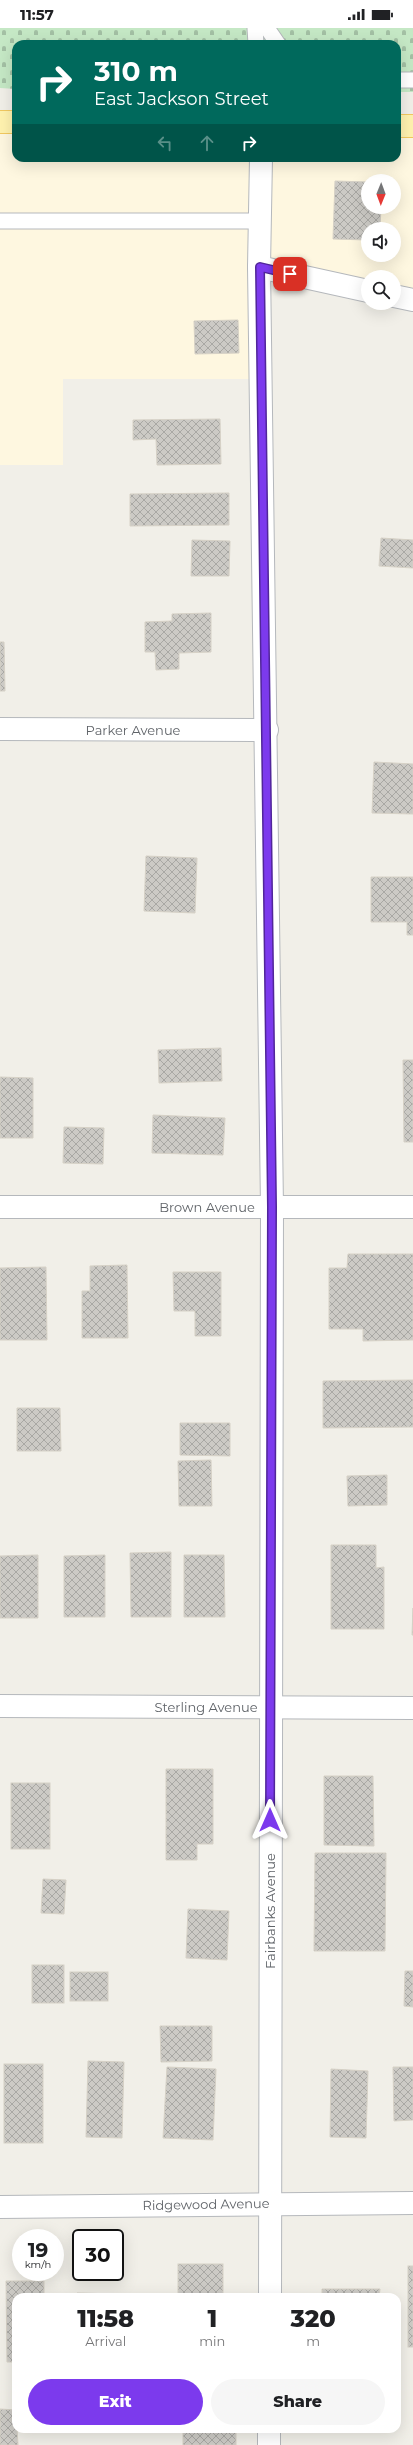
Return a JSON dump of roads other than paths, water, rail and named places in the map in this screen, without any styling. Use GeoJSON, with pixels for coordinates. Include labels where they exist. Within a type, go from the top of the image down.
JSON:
{"type":"FeatureCollection","features":[{"type":"Feature","properties":{"kind":"main road"},"geometry":{"type":"LineString","coordinates":[[0,122],[12,122]]}},
{"type":"Feature","properties":{"kind":"main road"},"geometry":{"type":"LineString","coordinates":[[401,126],[413,126]]}},
{"type":"Feature","properties":{"kind":"street","name":"Fairbanks Avenue"},"geometry":{"type":"LineString","coordinates":[[261,162],[260,267],[272,1207],[270,2293]]}},
{"type":"Feature","properties":{"kind":"street"},"geometry":{"type":"LineString","coordinates":[[260,267],[361,289]]}},
{"type":"Feature","properties":{"kind":"street"},"geometry":{"type":"LineString","coordinates":[[401,297],[413,300]]}},
{"type":"Feature","properties":{"kind":"street","name":"Parker Avenue"},"geometry":{"type":"LineString","coordinates":[[0,729],[267,730]]}},
{"type":"Feature","properties":{"kind":"street","name":"Brown Avenue"},"geometry":{"type":"LineString","coordinates":[[0,1207],[413,1206]]}},
{"type":"Feature","properties":{"kind":"street","name":"Sterling Avenue"},"geometry":{"type":"LineString","coordinates":[[0,1706],[413,1708]]}},
{"type":"Feature","properties":{"kind":"street","name":"Ridgewood Avenue"},"geometry":{"type":"LineString","coordinates":[[0,2207],[270,2203],[413,2203]]}},
{"type":"Feature","properties":{"kind":"street"},"geometry":{"type":"LineString","coordinates":[[269,2433],[269,2445]]}},
{"type":"Feature","properties":{"kind":"lane"},"geometry":{"type":"LineString","coordinates":[[255,28],[256,40]]}},
{"type":"Feature","properties":{"kind":"lane"},"geometry":{"type":"LineString","coordinates":[[267,28],[275,40]]}},
{"type":"Feature","properties":{"kind":"lane"},"geometry":{"type":"LineString","coordinates":[[401,80],[413,80]]}},
{"type":"Feature","properties":{"kind":"lane"},"geometry":{"type":"LineString","coordinates":[[0,221],[260,220]]}}]}
